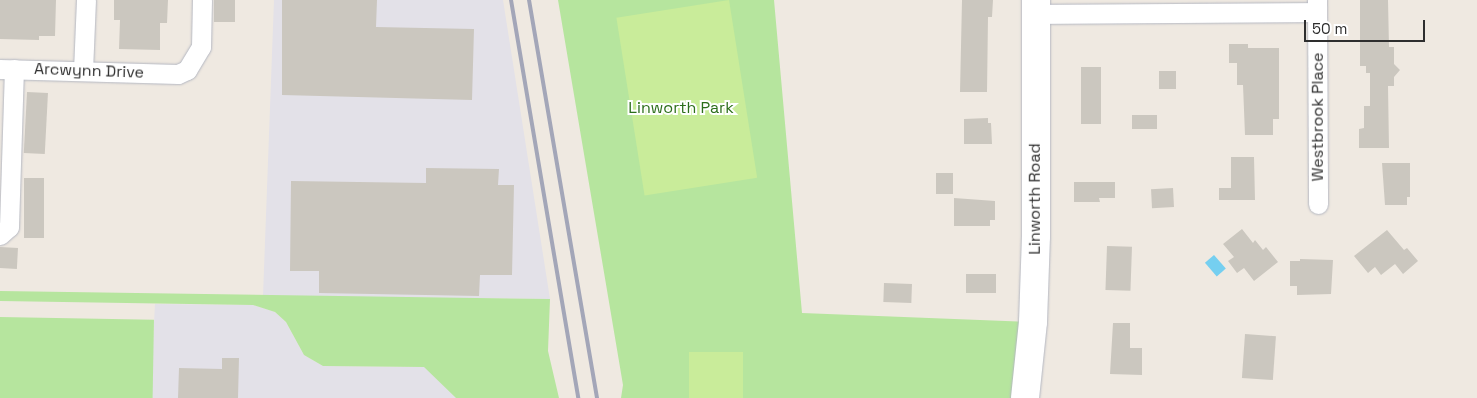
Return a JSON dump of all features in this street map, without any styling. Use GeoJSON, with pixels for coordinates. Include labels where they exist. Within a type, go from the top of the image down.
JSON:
{"type":"FeatureCollection","features":[{"type":"Feature","properties":{"kind":"main road","name":"Linworth Road"},"geometry":{"type":"LineString","coordinates":[[1024,398],[1032,333],[1036,236],[1036,7]]}},
{"type":"Feature","properties":{"kind":"street"},"geometry":{"type":"LineString","coordinates":[[83,71],[86,0]]}},
{"type":"Feature","properties":{"kind":"street","name":"Arcwynn Drive"},"geometry":{"type":"LineString","coordinates":[[7,69],[178,74],[186,70],[201,47],[202,0]]}},
{"type":"Feature","properties":{"kind":"street"},"geometry":{"type":"LineString","coordinates":[[1036,7],[1317,6]]}},
{"type":"Feature","properties":{"kind":"street","name":"Westbrook Place"},"geometry":{"type":"LineString","coordinates":[[1317,6],[1318,204]]}},
{"type":"Feature","properties":{"kind":"street"},"geometry":{"type":"LineString","coordinates":[[0,235],[9,227],[7,69]]}},
{"type":"Feature","properties":{"kind":"shaded area"},"geometry":{"type":"Polygon","coordinates":[[[274,0],[503,0],[550,299],[263,296],[274,0]]]}},
{"type":"Feature","properties":{"kind":"shaded area"},"geometry":{"type":"Polygon","coordinates":[[[155,304],[253,305],[275,312],[286,322],[304,355],[323,366],[425,367],[456,398],[150,398],[155,304]]]}},
{"type":"Feature","properties":{"kind":"green space","name":"Linworth Park"},"geometry":{"type":"Polygon","coordinates":[[[558,0],[774,0],[802,313],[1029,322],[1018,398],[621,398],[623,385],[558,0]]]}},
{"type":"Feature","properties":{"kind":"green space"},"geometry":{"type":"Polygon","coordinates":[[[729,0],[757,178],[645,196],[616,18],[729,0]]]}},
{"type":"Feature","properties":{"kind":"green space"},"geometry":{"type":"Polygon","coordinates":[[[0,291],[550,299],[548,351],[559,398],[456,398],[424,367],[323,366],[304,355],[286,322],[275,312],[253,305],[0,301],[0,291]]]}},
{"type":"Feature","properties":{"kind":"green space"},"geometry":{"type":"Polygon","coordinates":[[[0,317],[154,320],[153,398],[0,398],[0,317]]]}},
{"type":"Feature","properties":{"kind":"green space"},"geometry":{"type":"Polygon","coordinates":[[[689,352],[743,352],[743,398],[689,398],[689,352]]]}},
{"type":"Feature","properties":{"kind":"water"},"geometry":{"type":"Polygon","coordinates":[[[1214,255],[1226,269],[1217,276],[1205,263],[1214,255]]]}},
{"type":"Feature","properties":{"kind":"building"},"geometry":{"type":"Polygon","coordinates":[[[0,0],[56,0],[55,36],[39,36],[39,40],[0,39],[0,0]]]}},
{"type":"Feature","properties":{"kind":"building"},"geometry":{"type":"Polygon","coordinates":[[[114,0],[168,0],[167,23],[160,23],[160,50],[119,49],[120,20],[114,20],[114,0]]]}},
{"type":"Feature","properties":{"kind":"building"},"geometry":{"type":"Polygon","coordinates":[[[214,0],[235,0],[235,22],[214,22],[214,0]]]}},
{"type":"Feature","properties":{"kind":"building"},"geometry":{"type":"Polygon","coordinates":[[[282,0],[377,0],[376,27],[474,29],[472,100],[282,95],[282,0]]]}},
{"type":"Feature","properties":{"kind":"building"},"geometry":{"type":"Polygon","coordinates":[[[962,0],[993,0],[992,17],[988,17],[987,92],[960,92],[962,0]]]}},
{"type":"Feature","properties":{"kind":"building"},"geometry":{"type":"Polygon","coordinates":[[[1360,0],[1388,0],[1389,47],[1394,47],[1394,64],[1400,70],[1394,77],[1394,86],[1388,86],[1389,148],[1359,148],[1359,129],[1364,128],[1364,106],[1370,106],[1370,73],[1366,73],[1366,66],[1360,66],[1360,0]]]}},
{"type":"Feature","properties":{"kind":"building"},"geometry":{"type":"Polygon","coordinates":[[[1229,44],[1248,44],[1248,48],[1279,48],[1279,119],[1273,119],[1273,135],[1245,135],[1243,85],[1237,85],[1237,63],[1229,63],[1229,44]]]}},
{"type":"Feature","properties":{"kind":"building"},"geometry":{"type":"Polygon","coordinates":[[[1081,67],[1101,67],[1101,124],[1081,124],[1081,67]]]}},
{"type":"Feature","properties":{"kind":"building"},"geometry":{"type":"Polygon","coordinates":[[[1159,71],[1176,71],[1176,89],[1159,89],[1159,71]]]}},
{"type":"Feature","properties":{"kind":"building"},"geometry":{"type":"Polygon","coordinates":[[[27,92],[48,93],[45,154],[24,153],[27,92]]]}},
{"type":"Feature","properties":{"kind":"building"},"geometry":{"type":"Polygon","coordinates":[[[1132,115],[1157,115],[1157,129],[1132,129],[1132,115]]]}},
{"type":"Feature","properties":{"kind":"building"},"geometry":{"type":"Polygon","coordinates":[[[988,118],[988,123],[991,123],[992,144],[964,144],[964,119],[988,118]]]}},
{"type":"Feature","properties":{"kind":"building"},"geometry":{"type":"Polygon","coordinates":[[[1231,157],[1254,157],[1255,200],[1219,200],[1219,188],[1231,188],[1231,157]]]}},
{"type":"Feature","properties":{"kind":"building"},"geometry":{"type":"Polygon","coordinates":[[[1382,163],[1410,163],[1410,197],[1407,197],[1407,205],[1385,205],[1382,163]]]}},
{"type":"Feature","properties":{"kind":"building"},"geometry":{"type":"Polygon","coordinates":[[[426,168],[499,169],[498,185],[514,185],[512,275],[480,275],[479,296],[319,293],[319,271],[290,271],[291,181],[426,183],[426,168]]]}},
{"type":"Feature","properties":{"kind":"building"},"geometry":{"type":"Polygon","coordinates":[[[936,173],[953,173],[953,194],[936,194],[936,173]]]}},
{"type":"Feature","properties":{"kind":"building"},"geometry":{"type":"Polygon","coordinates":[[[24,178],[44,178],[44,238],[24,238],[24,178]]]}},
{"type":"Feature","properties":{"kind":"building"},"geometry":{"type":"Polygon","coordinates":[[[1074,182],[1115,182],[1115,198],[1099,198],[1100,202],[1074,202],[1074,182]]]}},
{"type":"Feature","properties":{"kind":"building"},"geometry":{"type":"Polygon","coordinates":[[[1173,188],[1174,207],[1152,208],[1151,189],[1173,188]]]}},
{"type":"Feature","properties":{"kind":"building"},"geometry":{"type":"Polygon","coordinates":[[[954,198],[995,201],[995,220],[990,220],[990,226],[954,226],[954,198]]]}},
{"type":"Feature","properties":{"kind":"building"},"geometry":{"type":"Polygon","coordinates":[[[1242,229],[1253,243],[1255,240],[1263,250],[1266,247],[1278,262],[1254,281],[1244,268],[1237,273],[1228,261],[1234,257],[1223,244],[1242,229]]]}},
{"type":"Feature","properties":{"kind":"building"},"geometry":{"type":"Polygon","coordinates":[[[1387,230],[1404,250],[1407,248],[1418,261],[1403,274],[1395,264],[1381,275],[1375,267],[1368,273],[1354,256],[1387,230]]]}},
{"type":"Feature","properties":{"kind":"building"},"geometry":{"type":"Polygon","coordinates":[[[1107,246],[1132,247],[1130,291],[1105,290],[1107,246]]]}},
{"type":"Feature","properties":{"kind":"building"},"geometry":{"type":"Polygon","coordinates":[[[0,247],[18,248],[17,269],[0,268],[0,247]]]}},
{"type":"Feature","properties":{"kind":"building"},"geometry":{"type":"Polygon","coordinates":[[[1300,259],[1333,260],[1331,294],[1297,295],[1297,286],[1290,286],[1290,261],[1300,261],[1300,259]]]}},
{"type":"Feature","properties":{"kind":"building"},"geometry":{"type":"Polygon","coordinates":[[[966,274],[996,274],[996,293],[966,293],[966,274]]]}},
{"type":"Feature","properties":{"kind":"building"},"geometry":{"type":"Polygon","coordinates":[[[884,283],[912,284],[911,303],[883,302],[884,283]]]}},
{"type":"Feature","properties":{"kind":"building"},"geometry":{"type":"Polygon","coordinates":[[[1113,323],[1130,323],[1130,348],[1142,348],[1142,375],[1110,374],[1113,323]]]}},
{"type":"Feature","properties":{"kind":"building"},"geometry":{"type":"Polygon","coordinates":[[[1245,334],[1276,336],[1273,380],[1242,378],[1245,334]]]}},
{"type":"Feature","properties":{"kind":"building"},"geometry":{"type":"Polygon","coordinates":[[[222,358],[239,358],[238,398],[178,398],[179,368],[222,369],[222,358]]]}},
{"type":"Feature","properties":{"kind":"railway"},"geometry":{"type":"LineString","coordinates":[[511,0],[578,398]]}},
{"type":"Feature","properties":{"kind":"railway"},"geometry":{"type":"LineString","coordinates":[[529,0],[597,398]]}}]}
